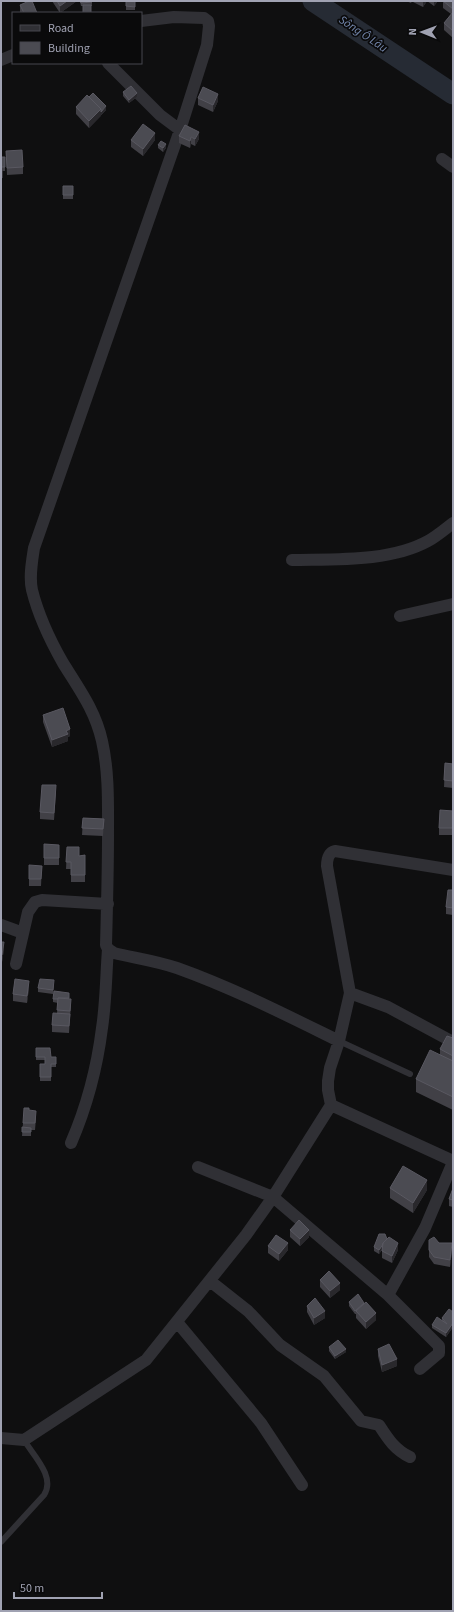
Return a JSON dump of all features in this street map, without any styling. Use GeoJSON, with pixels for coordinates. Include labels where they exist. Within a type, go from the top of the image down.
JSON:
{"type":"FeatureCollection","features":[{"type":"Feature","properties":{"kind":"street"},"geometry":{"type":"LineString","coordinates":[[71,1143],[83,1116],[99,1051],[102,1027],[108,949],[106,945],[108,904],[108,802],[106,770],[102,741],[93,714],[83,693],[63,662],[44,621],[32,589],[31,567],[37,540],[180,130],[208,45],[209,26],[208,21],[204,18],[194,17],[142,21]]}},
{"type":"Feature","properties":{"kind":"street"},"geometry":{"type":"LineString","coordinates":[[1,60],[12,55]]}},
{"type":"Feature","properties":{"kind":"street"},"geometry":{"type":"LineString","coordinates":[[109,64],[160,115],[180,130]]}},
{"type":"Feature","properties":{"kind":"street"},"geometry":{"type":"LineString","coordinates":[[442,159],[453,167]]}},
{"type":"Feature","properties":{"kind":"street"},"geometry":{"type":"LineString","coordinates":[[292,560],[351,559],[398,552],[427,541],[453,523]]}},
{"type":"Feature","properties":{"kind":"street"},"geometry":{"type":"LineString","coordinates":[[400,616],[453,604]]}},
{"type":"Feature","properties":{"kind":"street"},"geometry":{"type":"LineString","coordinates":[[1,1438],[24,1440],[146,1360],[210,1281],[274,1197],[331,1105],[328,1081],[350,993],[327,866],[328,856],[331,852],[335,851],[453,870]]}},
{"type":"Feature","properties":{"kind":"street"},"geometry":{"type":"LineString","coordinates":[[16,964],[28,912],[35,902],[42,900],[108,904]]}},
{"type":"Feature","properties":{"kind":"street"},"geometry":{"type":"LineString","coordinates":[[1,925],[23,933]]}},
{"type":"Feature","properties":{"kind":"street"},"geometry":{"type":"LineString","coordinates":[[108,949],[114,954],[176,968],[213,982],[251,998],[339,1041]]}},
{"type":"Feature","properties":{"kind":"street"},"geometry":{"type":"LineString","coordinates":[[350,993],[388,1008],[453,1042]]}},
{"type":"Feature","properties":{"kind":"street"},"geometry":{"type":"LineString","coordinates":[[331,1105],[453,1162],[425,1228],[388,1295]]}},
{"type":"Feature","properties":{"kind":"street"},"geometry":{"type":"LineString","coordinates":[[198,1167],[274,1197],[388,1295],[439,1346],[439,1353],[420,1369]]}},
{"type":"Feature","properties":{"kind":"street"},"geometry":{"type":"LineString","coordinates":[[210,1281],[248,1311],[280,1344],[324,1376],[361,1421],[379,1426],[394,1447],[410,1457]]}},
{"type":"Feature","properties":{"kind":"street"},"geometry":{"type":"LineString","coordinates":[[177,1322],[261,1423],[302,1485]]}},
{"type":"Feature","properties":{"kind":"lane"},"geometry":{"type":"LineString","coordinates":[[339,1041],[410,1074]]}},
{"type":"Feature","properties":{"kind":"lane"},"geometry":{"type":"LineString","coordinates":[[1,1542],[44,1495],[48,1485],[46,1474],[24,1440]]}},
{"type":"Feature","properties":{"kind":"building"},"geometry":{"type":"Polygon","coordinates":[[[32,1],[37,12],[24,12],[20,5],[32,1]]]}},
{"type":"Feature","properties":{"kind":"building"},"geometry":{"type":"Polygon","coordinates":[[[57,1],[67,1],[60,6],[57,1]]]}},
{"type":"Feature","properties":{"kind":"building"},"geometry":{"type":"Polygon","coordinates":[[[80,1],[92,1],[92,2],[81,3],[80,1]]]}},
{"type":"Feature","properties":{"kind":"building"},"geometry":{"type":"Polygon","coordinates":[[[126,1],[135,1],[135,7],[126,6],[126,1]]]}},
{"type":"Feature","properties":{"kind":"building"},"geometry":{"type":"Polygon","coordinates":[[[443,1],[453,1],[453,9],[443,1]]]}},
{"type":"Feature","properties":{"kind":"building"},"geometry":{"type":"Polygon","coordinates":[[[83,5],[91,5],[91,12],[83,12],[83,5]]]}},
{"type":"Feature","properties":{"kind":"building"},"geometry":{"type":"Polygon","coordinates":[[[453,12],[453,31],[444,23],[453,12]]]}},
{"type":"Feature","properties":{"kind":"building"},"geometry":{"type":"Polygon","coordinates":[[[131,86],[137,93],[129,100],[123,92],[131,86]]]}},
{"type":"Feature","properties":{"kind":"building"},"geometry":{"type":"Polygon","coordinates":[[[203,87],[218,94],[213,105],[198,98],[203,87]]]}},
{"type":"Feature","properties":{"kind":"building"},"geometry":{"type":"Polygon","coordinates":[[[93,93],[106,106],[101,112],[101,109],[89,97],[93,93]]]}},
{"type":"Feature","properties":{"kind":"building"},"geometry":{"type":"Polygon","coordinates":[[[87,95],[101,109],[89,121],[76,107],[87,95]]]}},
{"type":"Feature","properties":{"kind":"building"},"geometry":{"type":"Polygon","coordinates":[[[143,124],[155,133],[143,149],[131,140],[143,124]]]}},
{"type":"Feature","properties":{"kind":"building"},"geometry":{"type":"Polygon","coordinates":[[[185,125],[199,132],[195,139],[191,137],[190,141],[179,136],[185,125]]]}},
{"type":"Feature","properties":{"kind":"building"},"geometry":{"type":"Polygon","coordinates":[[[161,141],[166,144],[163,148],[158,145],[161,141]]]}},
{"type":"Feature","properties":{"kind":"building"},"geometry":{"type":"Polygon","coordinates":[[[22,150],[23,167],[7,168],[6,151],[22,150]]]}},
{"type":"Feature","properties":{"kind":"building"},"geometry":{"type":"Polygon","coordinates":[[[1,157],[5,157],[5,167],[1,167],[1,157]]]}},
{"type":"Feature","properties":{"kind":"building"},"geometry":{"type":"Polygon","coordinates":[[[63,186],[73,186],[73,195],[63,195],[63,186]]]}},
{"type":"Feature","properties":{"kind":"building"},"geometry":{"type":"Polygon","coordinates":[[[63,708],[70,729],[66,731],[68,734],[52,740],[43,715],[63,708]]]}},
{"type":"Feature","properties":{"kind":"building"},"geometry":{"type":"Polygon","coordinates":[[[445,763],[453,764],[453,781],[444,780],[445,763]]]}},
{"type":"Feature","properties":{"kind":"building"},"geometry":{"type":"Polygon","coordinates":[[[42,785],[56,785],[54,813],[40,812],[42,785]]]}},
{"type":"Feature","properties":{"kind":"building"},"geometry":{"type":"Polygon","coordinates":[[[440,810],[453,811],[453,828],[439,828],[440,810]]]}},
{"type":"Feature","properties":{"kind":"building"},"geometry":{"type":"Polygon","coordinates":[[[83,818],[104,819],[103,829],[82,828],[83,818]]]}},
{"type":"Feature","properties":{"kind":"building"},"geometry":{"type":"Polygon","coordinates":[[[44,844],[59,845],[59,858],[44,858],[44,844]]]}},
{"type":"Feature","properties":{"kind":"building"},"geometry":{"type":"Polygon","coordinates":[[[67,847],[79,847],[79,856],[85,855],[85,875],[71,875],[71,862],[66,862],[67,847]]]}},
{"type":"Feature","properties":{"kind":"building"},"geometry":{"type":"Polygon","coordinates":[[[29,865],[42,866],[41,879],[29,879],[29,865]]]}},
{"type":"Feature","properties":{"kind":"building"},"geometry":{"type":"Polygon","coordinates":[[[448,890],[453,890],[453,908],[446,907],[448,890]]]}},
{"type":"Feature","properties":{"kind":"building"},"geometry":{"type":"Polygon","coordinates":[[[1,942],[4,942],[2,955],[1,955],[1,942]]]}},
{"type":"Feature","properties":{"kind":"building"},"geometry":{"type":"Polygon","coordinates":[[[15,979],[29,981],[27,996],[13,994],[15,979]]]}},
{"type":"Feature","properties":{"kind":"building"},"geometry":{"type":"Polygon","coordinates":[[[40,979],[54,980],[53,990],[38,988],[40,979]]]}},
{"type":"Feature","properties":{"kind":"building"},"geometry":{"type":"Polygon","coordinates":[[[54,991],[69,993],[69,998],[53,999],[54,991]]]}},
{"type":"Feature","properties":{"kind":"building"},"geometry":{"type":"Polygon","coordinates":[[[58,998],[71,999],[70,1011],[57,1010],[58,998]]]}},
{"type":"Feature","properties":{"kind":"building"},"geometry":{"type":"Polygon","coordinates":[[[53,1013],[70,1014],[69,1026],[52,1025],[53,1013]]]}},
{"type":"Feature","properties":{"kind":"building"},"geometry":{"type":"Polygon","coordinates":[[[447,1036],[453,1038],[453,1056],[440,1049],[447,1036]]]}},
{"type":"Feature","properties":{"kind":"building"},"geometry":{"type":"Polygon","coordinates":[[[36,1048],[50,1048],[51,1057],[56,1057],[56,1064],[51,1064],[51,1077],[40,1077],[40,1064],[45,1064],[45,1057],[36,1057],[36,1048]]]}},
{"type":"Feature","properties":{"kind":"building"},"geometry":{"type":"Polygon","coordinates":[[[430,1050],[453,1061],[453,1097],[416,1079],[430,1050]]]}},
{"type":"Feature","properties":{"kind":"building"},"geometry":{"type":"Polygon","coordinates":[[[24,1108],[29,1108],[29,1110],[36,1111],[35,1123],[23,1123],[24,1108]]]}},
{"type":"Feature","properties":{"kind":"building"},"geometry":{"type":"Polygon","coordinates":[[[22,1127],[31,1128],[31,1132],[22,1132],[22,1127]]]}},
{"type":"Feature","properties":{"kind":"building"},"geometry":{"type":"Polygon","coordinates":[[[403,1166],[427,1180],[413,1203],[390,1188],[403,1166]]]}},
{"type":"Feature","properties":{"kind":"building"},"geometry":{"type":"Polygon","coordinates":[[[453,1188],[453,1200],[449,1199],[453,1188]]]}},
{"type":"Feature","properties":{"kind":"building"},"geometry":{"type":"Polygon","coordinates":[[[299,1220],[309,1230],[300,1239],[290,1230],[299,1220]]]}},
{"type":"Feature","properties":{"kind":"building"},"geometry":{"type":"Polygon","coordinates":[[[379,1234],[385,1234],[387,1239],[379,1250],[374,1247],[379,1234]]]}},
{"type":"Feature","properties":{"kind":"building"},"geometry":{"type":"Polygon","coordinates":[[[276,1235],[288,1243],[279,1254],[268,1246],[276,1235]]]}},
{"type":"Feature","properties":{"kind":"building"},"geometry":{"type":"Polygon","coordinates":[[[389,1237],[398,1243],[392,1256],[382,1251],[383,1243],[389,1237]]]}},
{"type":"Feature","properties":{"kind":"building"},"geometry":{"type":"Polygon","coordinates":[[[434,1237],[439,1243],[452,1243],[450,1260],[434,1257],[429,1250],[429,1240],[434,1237]]]}},
{"type":"Feature","properties":{"kind":"building"},"geometry":{"type":"Polygon","coordinates":[[[329,1271],[340,1283],[330,1291],[320,1280],[329,1271]]]}},
{"type":"Feature","properties":{"kind":"building"},"geometry":{"type":"Polygon","coordinates":[[[358,1294],[364,1303],[355,1311],[349,1302],[358,1294]]]}},
{"type":"Feature","properties":{"kind":"building"},"geometry":{"type":"Polygon","coordinates":[[[315,1298],[325,1311],[314,1318],[307,1306],[315,1298]]]}},
{"type":"Feature","properties":{"kind":"building"},"geometry":{"type":"Polygon","coordinates":[[[366,1302],[376,1313],[366,1322],[356,1311],[366,1302]]]}},
{"type":"Feature","properties":{"kind":"building"},"geometry":{"type":"Polygon","coordinates":[[[449,1309],[453,1312],[453,1323],[446,1333],[432,1325],[437,1317],[447,1324],[442,1318],[449,1309]]]}},
{"type":"Feature","properties":{"kind":"building"},"geometry":{"type":"Polygon","coordinates":[[[338,1340],[346,1349],[335,1356],[329,1347],[338,1340]]]}},
{"type":"Feature","properties":{"kind":"building"},"geometry":{"type":"Polygon","coordinates":[[[389,1344],[397,1359],[382,1365],[378,1349],[389,1344]]]}},
{"type":"Feature","properties":{"kind":"waterway","name":"Sông Ô Lâu"},"geometry":{"type":"LineString","coordinates":[[313,1],[453,94]]}}]}
